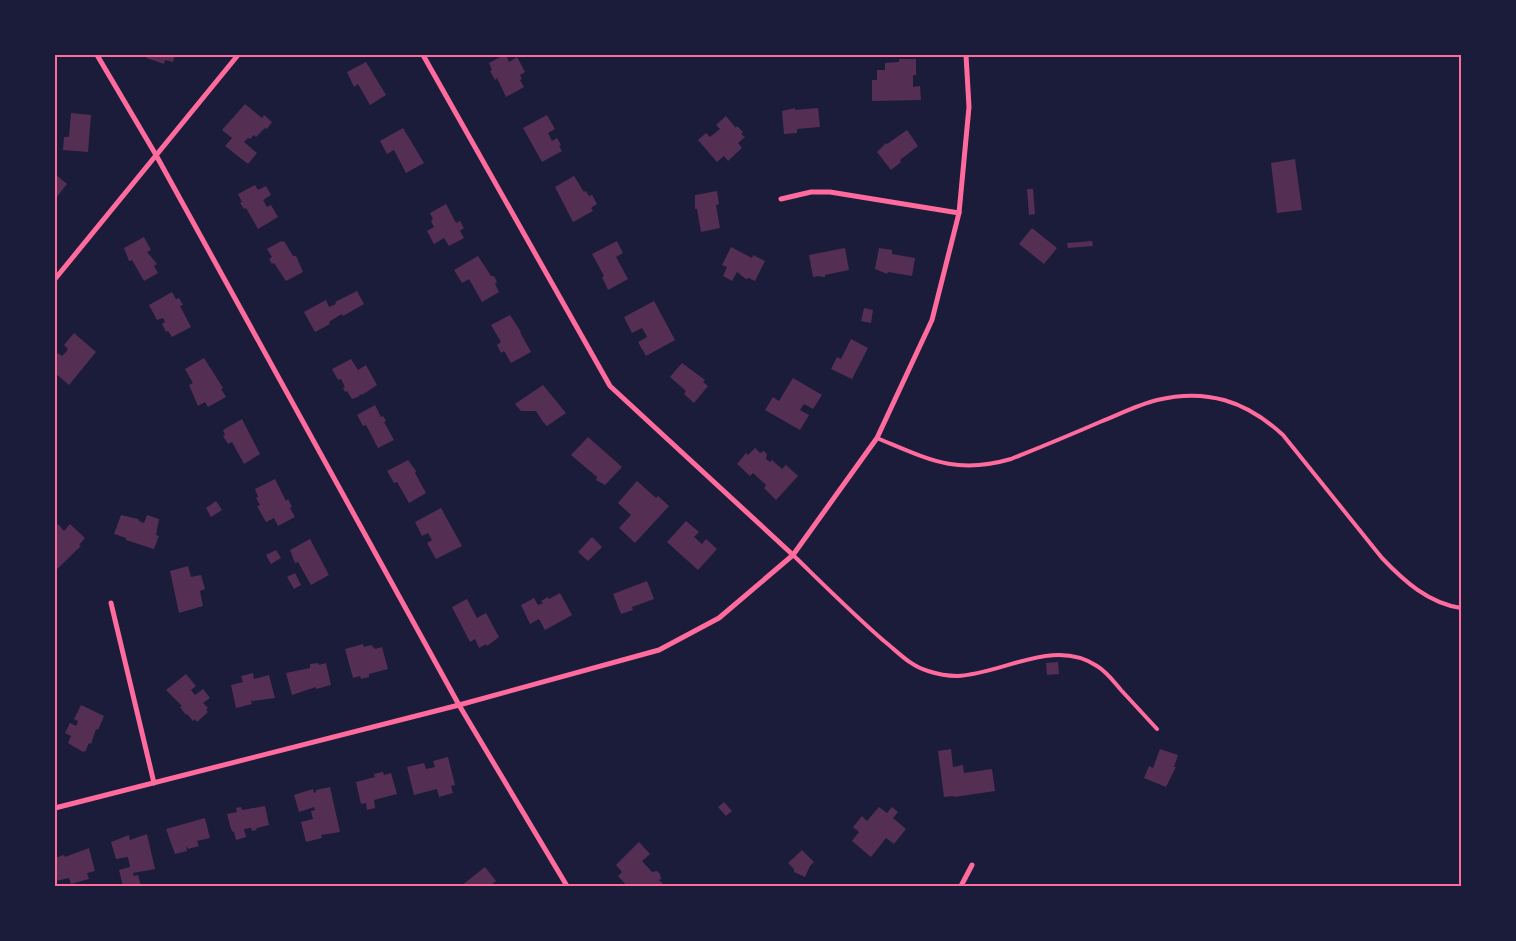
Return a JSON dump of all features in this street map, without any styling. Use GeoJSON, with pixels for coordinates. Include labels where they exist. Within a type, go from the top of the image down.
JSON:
{"type":"FeatureCollection","features":[{"type":"Feature","properties":{"kind":"street"},"geometry":{"type":"LineString","coordinates":[[97,55],[156,155],[459,705],[565,885]]}},
{"type":"Feature","properties":{"kind":"street"},"geometry":{"type":"LineString","coordinates":[[55,279],[238,55]]}},
{"type":"Feature","properties":{"kind":"street"},"geometry":{"type":"LineString","coordinates":[[423,55],[610,386],[793,555]]}},
{"type":"Feature","properties":{"kind":"street"},"geometry":{"type":"LineString","coordinates":[[55,808],[459,705],[659,650],[719,618],[793,555],[877,438],[932,320],[959,213],[969,107],[966,55]]}},
{"type":"Feature","properties":{"kind":"street"},"geometry":{"type":"LineString","coordinates":[[781,199],[811,192],[830,192],[959,213]]}},
{"type":"Feature","properties":{"kind":"street"},"geometry":{"type":"LineString","coordinates":[[111,603],[154,783]]}},
{"type":"Feature","properties":{"kind":"street"},"geometry":{"type":"LineString","coordinates":[[961,886],[972,865]]}},
{"type":"Feature","properties":{"kind":"lane"},"geometry":{"type":"LineString","coordinates":[[877,438],[932,461],[952,465],[985,465],[1011,459],[1156,400],[1182,396],[1208,396],[1228,400],[1251,410],[1268,421],[1283,435],[1375,550],[1398,575],[1431,599],[1461,608]]}},
{"type":"Feature","properties":{"kind":"lane"},"geometry":{"type":"LineString","coordinates":[[793,555],[865,624],[910,663],[941,675],[958,676],[974,674],[1053,654],[1068,654],[1082,658],[1097,666],[1108,675],[1157,730]]}},
{"type":"Feature","properties":{"kind":"building"},"geometry":{"type":"Polygon","coordinates":[[[147,55],[175,55],[173,62],[165,60],[164,64],[147,58],[147,55]]]}},
{"type":"Feature","properties":{"kind":"building"},"geometry":{"type":"Polygon","coordinates":[[[506,55],[509,62],[517,57],[525,72],[520,75],[522,79],[520,80],[524,87],[506,97],[497,78],[495,80],[490,71],[492,70],[489,63],[506,55]]]}},
{"type":"Feature","properties":{"kind":"building"},"geometry":{"type":"Polygon","coordinates":[[[899,59],[916,59],[916,75],[913,75],[913,87],[920,86],[921,100],[872,101],[872,80],[877,80],[877,70],[885,70],[885,63],[899,62],[899,59]]]}},
{"type":"Feature","properties":{"kind":"building"},"geometry":{"type":"Polygon","coordinates":[[[366,62],[386,95],[370,105],[358,84],[354,87],[347,72],[366,62]]]}},
{"type":"Feature","properties":{"kind":"building"},"geometry":{"type":"Polygon","coordinates":[[[245,104],[262,118],[264,115],[272,122],[267,129],[265,128],[256,137],[254,135],[244,142],[257,153],[248,164],[225,146],[232,138],[222,130],[245,104]]]}},
{"type":"Feature","properties":{"kind":"building"},"geometry":{"type":"Polygon","coordinates":[[[795,108],[795,110],[818,108],[820,127],[797,129],[797,133],[784,134],[782,111],[795,108]]]}},
{"type":"Feature","properties":{"kind":"building"},"geometry":{"type":"Polygon","coordinates":[[[71,113],[91,115],[88,152],[63,150],[64,137],[69,137],[71,113]]]}},
{"type":"Feature","properties":{"kind":"building"},"geometry":{"type":"Polygon","coordinates":[[[547,115],[555,129],[548,133],[552,141],[557,138],[562,151],[542,162],[523,128],[547,115]]]}},
{"type":"Feature","properties":{"kind":"building"},"geometry":{"type":"Polygon","coordinates":[[[726,116],[736,128],[737,126],[743,132],[741,134],[745,137],[738,143],[742,148],[728,161],[724,156],[717,162],[698,140],[706,133],[710,137],[720,129],[716,125],[726,116]]]}},
{"type":"Feature","properties":{"kind":"building"},"geometry":{"type":"Polygon","coordinates":[[[403,128],[424,163],[406,173],[394,150],[387,154],[380,141],[403,128]]]}},
{"type":"Feature","properties":{"kind":"building"},"geometry":{"type":"Polygon","coordinates":[[[907,130],[918,146],[891,170],[877,152],[886,143],[907,130]]]}},
{"type":"Feature","properties":{"kind":"building"},"geometry":{"type":"Polygon","coordinates":[[[1295,159],[1302,210],[1277,213],[1271,163],[1295,159]]]}},
{"type":"Feature","properties":{"kind":"building"},"geometry":{"type":"Polygon","coordinates":[[[55,174],[67,184],[55,199],[55,174]]]}},
{"type":"Feature","properties":{"kind":"building"},"geometry":{"type":"Polygon","coordinates":[[[574,176],[584,192],[586,191],[589,196],[592,195],[597,204],[591,208],[593,211],[573,222],[555,187],[574,176]]]}},
{"type":"Feature","properties":{"kind":"building"},"geometry":{"type":"Polygon","coordinates":[[[255,185],[258,190],[266,186],[271,195],[263,200],[267,207],[271,205],[278,217],[258,229],[246,208],[244,209],[240,203],[242,202],[238,194],[255,185]]]}},
{"type":"Feature","properties":{"kind":"building"},"geometry":{"type":"Polygon","coordinates":[[[1027,189],[1033,189],[1035,214],[1029,215],[1027,189]]]}},
{"type":"Feature","properties":{"kind":"building"},"geometry":{"type":"Polygon","coordinates":[[[717,191],[719,204],[716,205],[720,228],[701,232],[697,209],[695,209],[695,195],[717,191]]]}},
{"type":"Feature","properties":{"kind":"building"},"geometry":{"type":"Polygon","coordinates":[[[446,204],[456,223],[460,221],[464,228],[460,231],[464,238],[449,246],[444,238],[434,244],[427,231],[434,227],[430,213],[446,204]]]}},
{"type":"Feature","properties":{"kind":"building"},"geometry":{"type":"Polygon","coordinates":[[[1032,228],[1057,248],[1044,264],[1019,244],[1032,228]]]}},
{"type":"Feature","properties":{"kind":"building"},"geometry":{"type":"Polygon","coordinates":[[[144,237],[151,250],[147,252],[157,264],[154,266],[158,273],[144,281],[132,260],[129,261],[124,248],[144,237]]]}},
{"type":"Feature","properties":{"kind":"building"},"geometry":{"type":"Polygon","coordinates":[[[284,241],[293,256],[296,256],[303,272],[286,281],[274,263],[272,264],[269,259],[272,257],[267,249],[284,241]]]}},
{"type":"Feature","properties":{"kind":"building"},"geometry":{"type":"Polygon","coordinates":[[[617,241],[623,253],[616,257],[628,279],[608,290],[602,277],[604,276],[592,254],[617,241]]]}},
{"type":"Feature","properties":{"kind":"building"},"geometry":{"type":"Polygon","coordinates":[[[1092,241],[1093,246],[1068,248],[1067,243],[1092,241]]]}},
{"type":"Feature","properties":{"kind":"building"},"geometry":{"type":"Polygon","coordinates":[[[731,247],[752,258],[753,255],[765,261],[755,281],[749,278],[746,279],[737,272],[732,281],[723,276],[727,267],[722,265],[731,247]]]}},
{"type":"Feature","properties":{"kind":"building"},"geometry":{"type":"Polygon","coordinates":[[[845,248],[849,270],[825,275],[825,277],[813,277],[809,255],[845,248]]]}},
{"type":"Feature","properties":{"kind":"building"},"geometry":{"type":"Polygon","coordinates":[[[879,248],[892,250],[892,254],[915,258],[912,276],[888,272],[887,274],[875,269],[879,248]]]}},
{"type":"Feature","properties":{"kind":"building"},"geometry":{"type":"Polygon","coordinates":[[[478,256],[491,276],[494,276],[499,292],[482,302],[469,279],[462,283],[454,270],[478,256]]]}},
{"type":"Feature","properties":{"kind":"building"},"geometry":{"type":"Polygon","coordinates":[[[357,291],[364,304],[343,316],[342,314],[335,318],[329,322],[330,324],[315,332],[304,312],[326,300],[329,307],[357,291]]]}},
{"type":"Feature","properties":{"kind":"building"},"geometry":{"type":"Polygon","coordinates":[[[172,292],[183,305],[180,306],[191,327],[172,337],[168,331],[166,332],[162,324],[165,322],[163,318],[157,320],[149,305],[172,292]]]}},
{"type":"Feature","properties":{"kind":"building"},"geometry":{"type":"Polygon","coordinates":[[[654,301],[675,340],[646,356],[638,342],[647,337],[642,328],[632,333],[624,317],[654,301]]]}},
{"type":"Feature","properties":{"kind":"building"},"geometry":{"type":"Polygon","coordinates":[[[864,308],[873,310],[871,323],[861,321],[864,308]]]}},
{"type":"Feature","properties":{"kind":"building"},"geometry":{"type":"Polygon","coordinates":[[[510,315],[531,352],[511,363],[504,351],[501,353],[497,345],[501,342],[491,325],[510,315]]]}},
{"type":"Feature","properties":{"kind":"building"},"geometry":{"type":"Polygon","coordinates":[[[74,333],[96,352],[69,385],[55,373],[55,356],[58,353],[62,356],[66,352],[68,349],[64,345],[74,333]]]}},
{"type":"Feature","properties":{"kind":"building"},"geometry":{"type":"Polygon","coordinates":[[[851,339],[868,348],[852,379],[831,369],[837,357],[841,359],[851,339]]]}},
{"type":"Feature","properties":{"kind":"building"},"geometry":{"type":"Polygon","coordinates":[[[204,358],[223,388],[221,389],[226,397],[208,407],[205,402],[198,406],[189,385],[193,383],[185,369],[204,358]]]}},
{"type":"Feature","properties":{"kind":"building"},"geometry":{"type":"Polygon","coordinates":[[[351,359],[358,370],[366,365],[377,385],[352,399],[347,391],[345,392],[341,379],[338,380],[332,369],[351,359]]]}},
{"type":"Feature","properties":{"kind":"building"},"geometry":{"type":"Polygon","coordinates":[[[682,363],[705,380],[703,382],[708,386],[694,403],[684,394],[686,391],[670,377],[682,363]]]}},
{"type":"Feature","properties":{"kind":"building"},"geometry":{"type":"Polygon","coordinates":[[[793,378],[822,395],[813,409],[804,404],[800,410],[809,415],[800,430],[765,410],[773,397],[779,401],[793,378]]]}},
{"type":"Feature","properties":{"kind":"building"},"geometry":{"type":"Polygon","coordinates":[[[543,385],[566,413],[547,426],[536,411],[521,411],[515,404],[543,385]]]}},
{"type":"Feature","properties":{"kind":"building"},"geometry":{"type":"Polygon","coordinates":[[[375,405],[381,417],[383,416],[386,421],[384,422],[394,440],[378,448],[366,425],[363,426],[357,415],[375,405]]]}},
{"type":"Feature","properties":{"kind":"building"},"geometry":{"type":"Polygon","coordinates":[[[242,419],[260,454],[244,464],[232,442],[228,444],[223,436],[225,435],[223,430],[242,419]]]}},
{"type":"Feature","properties":{"kind":"building"},"geometry":{"type":"Polygon","coordinates":[[[588,437],[622,467],[605,485],[596,480],[597,477],[571,455],[588,437]]]}},
{"type":"Feature","properties":{"kind":"building"},"geometry":{"type":"Polygon","coordinates":[[[755,448],[760,453],[764,451],[767,454],[766,459],[770,462],[772,460],[782,469],[786,465],[798,476],[776,500],[764,488],[766,485],[753,473],[750,476],[737,464],[746,453],[748,455],[755,448]]]}},
{"type":"Feature","properties":{"kind":"building"},"geometry":{"type":"Polygon","coordinates":[[[408,460],[416,471],[415,473],[426,493],[409,503],[397,482],[394,483],[387,471],[408,460]]]}},
{"type":"Feature","properties":{"kind":"building"},"geometry":{"type":"Polygon","coordinates":[[[275,479],[286,501],[288,499],[295,517],[278,526],[274,518],[266,522],[257,506],[260,505],[256,498],[258,497],[255,489],[275,479]]]}},
{"type":"Feature","properties":{"kind":"building"},"geometry":{"type":"Polygon","coordinates":[[[637,481],[656,498],[658,496],[669,506],[635,543],[619,528],[631,515],[618,503],[637,481]]]}},
{"type":"Feature","properties":{"kind":"building"},"geometry":{"type":"Polygon","coordinates":[[[216,501],[222,510],[211,517],[206,508],[216,501]]]}},
{"type":"Feature","properties":{"kind":"building"},"geometry":{"type":"Polygon","coordinates":[[[441,508],[462,546],[436,559],[427,543],[432,540],[428,533],[422,536],[415,522],[441,508]]]}},
{"type":"Feature","properties":{"kind":"building"},"geometry":{"type":"Polygon","coordinates":[[[121,515],[138,519],[144,523],[147,515],[159,519],[156,535],[159,536],[154,549],[114,534],[121,515]]]}},
{"type":"Feature","properties":{"kind":"building"},"geometry":{"type":"Polygon","coordinates":[[[686,521],[699,532],[694,537],[702,544],[706,539],[717,549],[698,570],[667,542],[686,521]]]}},
{"type":"Feature","properties":{"kind":"building"},"geometry":{"type":"Polygon","coordinates":[[[58,524],[64,531],[70,524],[85,538],[79,545],[81,546],[56,570],[55,527],[58,524]]]}},
{"type":"Feature","properties":{"kind":"building"},"geometry":{"type":"Polygon","coordinates":[[[592,537],[602,547],[588,561],[578,552],[592,537]]]}},
{"type":"Feature","properties":{"kind":"building"},"geometry":{"type":"Polygon","coordinates":[[[310,539],[329,575],[311,585],[298,562],[295,563],[290,550],[310,539]]]}},
{"type":"Feature","properties":{"kind":"building"},"geometry":{"type":"Polygon","coordinates":[[[276,550],[281,558],[271,564],[266,555],[276,550]]]}},
{"type":"Feature","properties":{"kind":"building"},"geometry":{"type":"Polygon","coordinates":[[[188,566],[191,577],[201,575],[205,589],[200,591],[203,606],[179,613],[170,571],[188,566]]]}},
{"type":"Feature","properties":{"kind":"building"},"geometry":{"type":"Polygon","coordinates":[[[295,573],[301,585],[294,589],[287,577],[295,573]]]}},
{"type":"Feature","properties":{"kind":"building"},"geometry":{"type":"Polygon","coordinates":[[[647,581],[654,599],[632,607],[633,610],[621,614],[613,594],[647,581]]]}},
{"type":"Feature","properties":{"kind":"building"},"geometry":{"type":"Polygon","coordinates":[[[560,593],[572,615],[545,630],[539,619],[530,624],[521,605],[534,598],[538,605],[543,603],[541,601],[548,597],[549,599],[560,593]]]}},
{"type":"Feature","properties":{"kind":"building"},"geometry":{"type":"Polygon","coordinates":[[[467,599],[477,618],[486,613],[499,637],[487,646],[486,644],[479,648],[475,639],[470,642],[452,607],[467,599]]]}},
{"type":"Feature","properties":{"kind":"building"},"geometry":{"type":"Polygon","coordinates":[[[363,644],[364,647],[371,645],[375,649],[382,647],[388,669],[369,674],[369,677],[361,679],[360,676],[353,678],[345,649],[363,644]]]}},
{"type":"Feature","properties":{"kind":"building"},"geometry":{"type":"Polygon","coordinates":[[[1058,662],[1059,674],[1047,675],[1046,663],[1058,662]]]}},
{"type":"Feature","properties":{"kind":"building"},"geometry":{"type":"Polygon","coordinates":[[[318,663],[319,665],[326,663],[331,685],[316,689],[316,687],[292,695],[286,673],[310,668],[310,664],[318,663]]]}},
{"type":"Feature","properties":{"kind":"building"},"geometry":{"type":"Polygon","coordinates":[[[253,673],[254,679],[269,675],[275,698],[251,701],[252,704],[236,708],[231,685],[243,682],[241,676],[253,673]]]}},
{"type":"Feature","properties":{"kind":"building"},"geometry":{"type":"Polygon","coordinates":[[[186,674],[196,686],[191,690],[195,695],[203,689],[210,698],[203,703],[208,708],[206,710],[208,712],[197,722],[186,715],[180,707],[182,706],[166,690],[186,674]]]}},
{"type":"Feature","properties":{"kind":"building"},"geometry":{"type":"Polygon","coordinates":[[[81,705],[104,716],[98,730],[96,729],[91,744],[89,743],[85,752],[68,743],[71,736],[65,733],[70,723],[76,726],[78,721],[74,719],[81,705]]]}},
{"type":"Feature","properties":{"kind":"building"},"geometry":{"type":"Polygon","coordinates":[[[951,749],[953,767],[963,765],[964,773],[992,769],[995,791],[944,797],[938,751],[951,749]]]}},
{"type":"Feature","properties":{"kind":"building"},"geometry":{"type":"Polygon","coordinates":[[[1160,749],[1178,755],[1174,767],[1176,767],[1166,787],[1144,778],[1149,766],[1153,768],[1160,749]]]}},
{"type":"Feature","properties":{"kind":"building"},"geometry":{"type":"Polygon","coordinates":[[[448,757],[455,785],[451,786],[453,793],[439,797],[437,789],[414,795],[407,767],[424,763],[426,769],[435,767],[433,761],[448,757]]]}},
{"type":"Feature","properties":{"kind":"building"},"geometry":{"type":"Polygon","coordinates":[[[383,772],[384,775],[391,773],[397,794],[374,800],[375,808],[367,810],[366,803],[361,804],[356,782],[375,777],[374,774],[383,772]]]}},
{"type":"Feature","properties":{"kind":"building"},"geometry":{"type":"Polygon","coordinates":[[[330,787],[340,832],[321,835],[322,838],[306,842],[301,822],[313,819],[311,811],[315,810],[314,807],[299,812],[294,795],[313,789],[314,793],[316,790],[330,787]]]}},
{"type":"Feature","properties":{"kind":"building"},"geometry":{"type":"Polygon","coordinates":[[[724,802],[732,811],[726,816],[718,807],[724,802]]]}},
{"type":"Feature","properties":{"kind":"building"},"geometry":{"type":"Polygon","coordinates":[[[265,806],[269,825],[252,831],[251,828],[244,829],[246,837],[236,840],[227,814],[237,812],[236,808],[241,807],[242,810],[265,806]]]}},
{"type":"Feature","properties":{"kind":"building"},"geometry":{"type":"Polygon","coordinates":[[[879,807],[887,813],[892,807],[898,812],[893,818],[906,829],[894,844],[886,838],[871,857],[852,841],[859,832],[853,827],[862,816],[867,821],[879,807]]]}},
{"type":"Feature","properties":{"kind":"building"},"geometry":{"type":"Polygon","coordinates":[[[205,818],[210,838],[197,841],[199,846],[188,849],[186,846],[187,851],[175,854],[166,829],[205,818]]]}},
{"type":"Feature","properties":{"kind":"building"},"geometry":{"type":"Polygon","coordinates":[[[147,834],[155,869],[133,873],[134,876],[138,875],[141,886],[123,886],[119,870],[130,867],[128,857],[116,859],[111,842],[129,835],[130,840],[147,834]]]}},
{"type":"Feature","properties":{"kind":"building"},"geometry":{"type":"Polygon","coordinates":[[[639,842],[650,854],[642,861],[652,872],[657,871],[660,874],[661,879],[659,880],[665,886],[627,886],[618,876],[622,872],[616,865],[639,842]]]}},
{"type":"Feature","properties":{"kind":"building"},"geometry":{"type":"Polygon","coordinates":[[[89,848],[95,871],[87,873],[89,879],[71,884],[69,878],[56,881],[55,858],[64,855],[65,857],[89,848]]]}},
{"type":"Feature","properties":{"kind":"building"},"geometry":{"type":"Polygon","coordinates":[[[802,850],[814,862],[805,877],[794,872],[794,869],[788,863],[802,850]]]}},
{"type":"Feature","properties":{"kind":"building"},"geometry":{"type":"Polygon","coordinates":[[[485,867],[496,881],[490,886],[461,886],[485,867]]]}}]}
